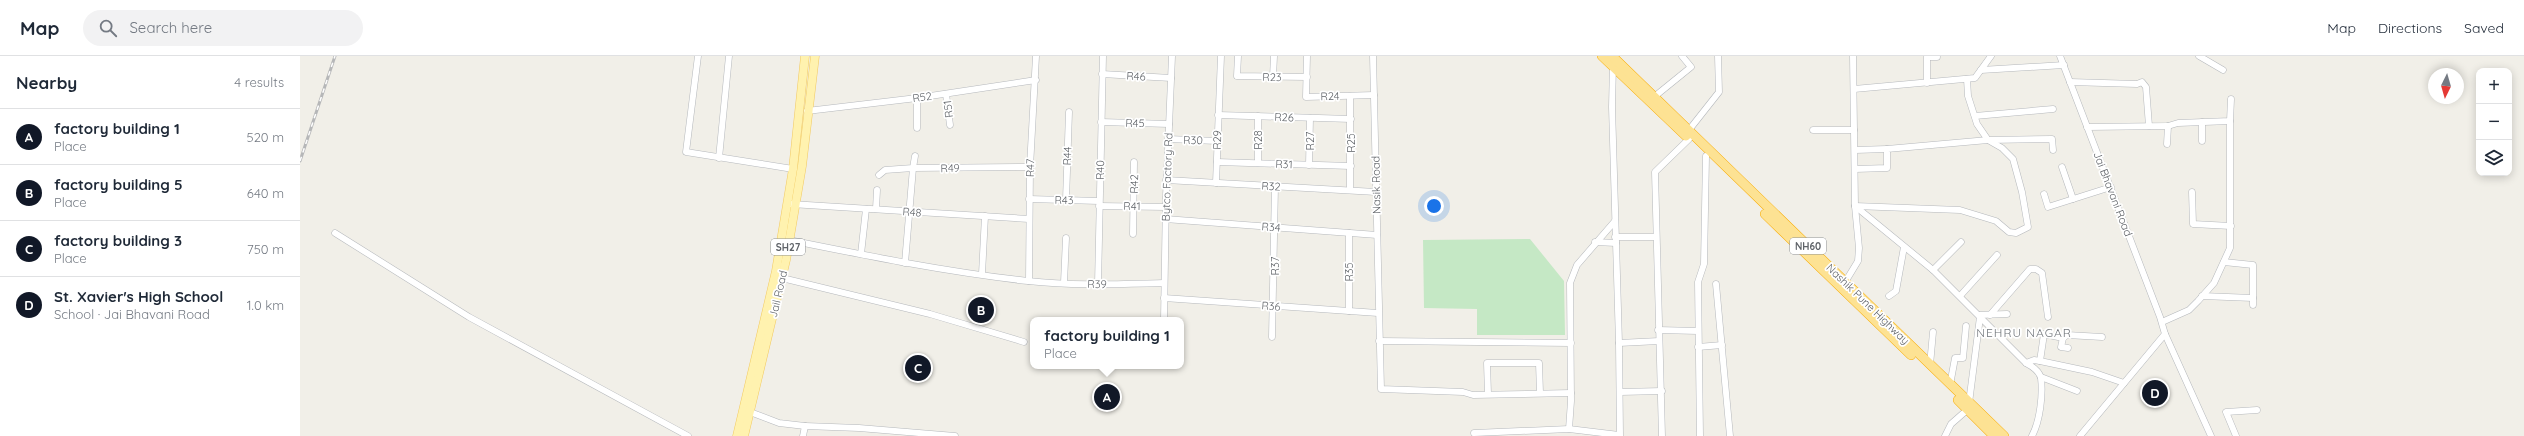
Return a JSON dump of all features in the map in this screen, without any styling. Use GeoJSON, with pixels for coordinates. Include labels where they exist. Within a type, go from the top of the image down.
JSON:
{"type":"FeatureCollection","features":[{"type":"Feature","properties":{"kind":"highway","name":"Nashik Pune Highway"},"geometry":{"type":"LineString","coordinates":[[1602,56],[1613,61],[1654,97],[1706,156],[1968,406],[2004,436]]}},
{"type":"Feature","properties":{"kind":"highway","name":"Nashik Pune Highway"},"geometry":{"type":"LineString","coordinates":[[1613,61],[1839,283],[1930,365],[1950,385],[1994,436]]}},
{"type":"Feature","properties":{"kind":"main road"},"geometry":{"type":"LineString","coordinates":[[737,436],[757,365],[790,203],[805,57],[815,58]]}},
{"type":"Feature","properties":{"kind":"main road","name":"Jail Road"},"geometry":{"type":"LineString","coordinates":[[744,436],[750,412],[757,365],[782,278],[789,240],[790,203],[802,166],[807,111],[815,58]]}},
{"type":"Feature","properties":{"kind":"street"},"geometry":{"type":"LineString","coordinates":[[698,56],[686,152],[793,169]]}},
{"type":"Feature","properties":{"kind":"street"},"geometry":{"type":"LineString","coordinates":[[719,158],[729,56]]}},
{"type":"Feature","properties":{"kind":"street","name":"R47"},"geometry":{"type":"LineString","coordinates":[[1029,281],[1029,199],[1036,56]]}},
{"type":"Feature","properties":{"kind":"street","name":"R40"},"geometry":{"type":"LineString","coordinates":[[1098,284],[1103,56]]}},
{"type":"Feature","properties":{"kind":"street","name":"Bytco Factory Rd"},"geometry":{"type":"LineString","coordinates":[[1164,317],[1166,180],[1172,56]]}},
{"type":"Feature","properties":{"kind":"street","name":"R29"},"geometry":{"type":"LineString","coordinates":[[1216,183],[1218,98],[1221,56]]}},
{"type":"Feature","properties":{"kind":"street","name":"R23"},"geometry":{"type":"LineString","coordinates":[[1238,56],[1237,76],[1307,78]]}},
{"type":"Feature","properties":{"kind":"street"},"geometry":{"type":"LineString","coordinates":[[1273,77],[1274,56]]}},
{"type":"Feature","properties":{"kind":"street"},"geometry":{"type":"LineString","coordinates":[[1307,56],[1307,78]]}},
{"type":"Feature","properties":{"kind":"street","name":"Nasik Road"},"geometry":{"type":"LineString","coordinates":[[1373,56],[1378,314],[1382,389],[1488,394]]}},
{"type":"Feature","properties":{"kind":"street"},"geometry":{"type":"LineString","coordinates":[[1654,97],[1691,67],[1682,56]]}},
{"type":"Feature","properties":{"kind":"street"},"geometry":{"type":"LineString","coordinates":[[1662,436],[1655,172],[1689,135],[1719,92],[1718,56]]}},
{"type":"Feature","properties":{"kind":"street"},"geometry":{"type":"LineString","coordinates":[[1839,283],[1858,261],[1859,248],[1855,206],[1854,56]]}},
{"type":"Feature","properties":{"kind":"street"},"geometry":{"type":"LineString","coordinates":[[1854,89],[1975,78],[1991,56]]}},
{"type":"Feature","properties":{"kind":"street","name":"Jai Bhavani Road"},"geometry":{"type":"LineString","coordinates":[[2060,56],[2162,322],[2164,334],[2211,436]]}},
{"type":"Feature","properties":{"kind":"street"},"geometry":{"type":"LineString","coordinates":[[1927,83],[1927,57],[1937,57]]}},
{"type":"Feature","properties":{"kind":"street"},"geometry":{"type":"LineString","coordinates":[[2202,57],[2223,70]]}},
{"type":"Feature","properties":{"kind":"street"},"geometry":{"type":"LineString","coordinates":[[1474,433],[1569,429],[1619,436],[1620,392],[1615,240],[1613,61]]}},
{"type":"Feature","properties":{"kind":"street"},"geometry":{"type":"LineString","coordinates":[[1981,70],[2064,65]]}},
{"type":"Feature","properties":{"kind":"street","name":"R46"},"geometry":{"type":"LineString","coordinates":[[1102,74],[1171,78]]}},
{"type":"Feature","properties":{"kind":"street","name":"R24"},"geometry":{"type":"LineString","coordinates":[[1307,78],[1306,97],[1374,95]]}},
{"type":"Feature","properties":{"kind":"street"},"geometry":{"type":"LineString","coordinates":[[1855,206],[1960,210],[1996,221],[2009,232],[2016,233],[2028,227],[2027,216],[2013,159],[1998,145],[1988,140],[1975,116],[1968,96],[1967,79]]}},
{"type":"Feature","properties":{"kind":"street","name":"R52"},"geometry":{"type":"LineString","coordinates":[[807,111],[917,98],[1036,80]]}},
{"type":"Feature","properties":{"kind":"street"},"geometry":{"type":"LineString","coordinates":[[2070,82],[2137,84],[2142,82],[2146,87],[2149,126]]}},
{"type":"Feature","properties":{"kind":"street","name":"R51"},"geometry":{"type":"LineString","coordinates":[[946,94],[950,125]]}},
{"type":"Feature","properties":{"kind":"street","name":"R25"},"geometry":{"type":"LineString","coordinates":[[1350,96],[1350,190]]}},
{"type":"Feature","properties":{"kind":"street"},"geometry":{"type":"LineString","coordinates":[[917,98],[917,128]]}},
{"type":"Feature","properties":{"kind":"street"},"geometry":{"type":"LineString","coordinates":[[2162,322],[2189,310],[2214,283],[2230,248],[2231,99]]}},
{"type":"Feature","properties":{"kind":"street"},"geometry":{"type":"LineString","coordinates":[[1975,116],[2053,109]]}},
{"type":"Feature","properties":{"kind":"street","name":"R44"},"geometry":{"type":"LineString","coordinates":[[1066,200],[1069,112]]}},
{"type":"Feature","properties":{"kind":"street","name":"R26"},"geometry":{"type":"LineString","coordinates":[[1218,115],[1351,119]]}},
{"type":"Feature","properties":{"kind":"street","name":"R28"},"geometry":{"type":"LineString","coordinates":[[1258,116],[1258,163]]}},
{"type":"Feature","properties":{"kind":"street","name":"R27"},"geometry":{"type":"LineString","coordinates":[[1309,165],[1310,118]]}},
{"type":"Feature","properties":{"kind":"street"},"geometry":{"type":"LineString","coordinates":[[2087,127],[2168,126],[2178,123],[2230,121]]}},
{"type":"Feature","properties":{"kind":"street","name":"R45"},"geometry":{"type":"LineString","coordinates":[[1101,122],[1169,124]]}},
{"type":"Feature","properties":{"kind":"street"},"geometry":{"type":"LineString","coordinates":[[2202,122],[2202,141]]}},
{"type":"Feature","properties":{"kind":"street"},"geometry":{"type":"LineString","coordinates":[[2167,144],[2168,126]]}},
{"type":"Feature","properties":{"kind":"street"},"geometry":{"type":"LineString","coordinates":[[1813,130],[1854,130]]}},
{"type":"Feature","properties":{"kind":"street","name":"R30"},"geometry":{"type":"LineString","coordinates":[[1168,139],[1217,141]]}},
{"type":"Feature","properties":{"kind":"street"},"geometry":{"type":"LineString","coordinates":[[1855,150],[1887,149],[1988,140],[2052,139],[2053,150]]}},
{"type":"Feature","properties":{"kind":"street"},"geometry":{"type":"LineString","coordinates":[[1855,169],[1887,168],[1887,149]]}},
{"type":"Feature","properties":{"kind":"street"},"geometry":{"type":"LineString","coordinates":[[905,263],[914,156]]}},
{"type":"Feature","properties":{"kind":"street"},"geometry":{"type":"LineString","coordinates":[[1700,436],[1698,282],[1704,264],[1706,156]]}},
{"type":"Feature","properties":{"kind":"street","name":"R42"},"geometry":{"type":"LineString","coordinates":[[1133,234],[1134,162]]}},
{"type":"Feature","properties":{"kind":"street","name":"R31"},"geometry":{"type":"LineString","coordinates":[[1217,162],[1350,166]]}},
{"type":"Feature","properties":{"kind":"street","name":"R49"},"geometry":{"type":"LineString","coordinates":[[879,175],[885,170],[913,168],[1030,167]]}},
{"type":"Feature","properties":{"kind":"street"},"geometry":{"type":"LineString","coordinates":[[2062,167],[2073,199]]}},
{"type":"Feature","properties":{"kind":"street","name":"R32"},"geometry":{"type":"LineString","coordinates":[[1166,180],[1376,192]]}},
{"type":"Feature","properties":{"kind":"street","name":"R37"},"geometry":{"type":"LineString","coordinates":[[1272,337],[1274,306],[1275,186]]}},
{"type":"Feature","properties":{"kind":"street"},"geometry":{"type":"LineString","coordinates":[[2044,194],[2048,207],[2111,187]]}},
{"type":"Feature","properties":{"kind":"street"},"geometry":{"type":"LineString","coordinates":[[876,209],[877,190]]}},
{"type":"Feature","properties":{"kind":"street"},"geometry":{"type":"LineString","coordinates":[[2192,192],[2193,224],[2231,226]]}},
{"type":"Feature","properties":{"kind":"street","name":"R43"},"geometry":{"type":"LineString","coordinates":[[1029,199],[1099,203]]}},
{"type":"Feature","properties":{"kind":"street","name":"R48"},"geometry":{"type":"LineString","coordinates":[[790,203],[1029,219]]}},
{"type":"Feature","properties":{"kind":"street","name":"R41"},"geometry":{"type":"LineString","coordinates":[[1099,203],[1166,207]]}},
{"type":"Feature","properties":{"kind":"street"},"geometry":{"type":"LineString","coordinates":[[1855,206],[1934,270],[2026,363],[2033,366],[2041,377],[2077,391]]}},
{"type":"Feature","properties":{"kind":"street"},"geometry":{"type":"LineString","coordinates":[[861,254],[866,209]]}},
{"type":"Feature","properties":{"kind":"street"},"geometry":{"type":"LineString","coordinates":[[982,274],[985,216]]}},
{"type":"Feature","properties":{"kind":"street","name":"R34"},"geometry":{"type":"LineString","coordinates":[[1165,219],[1377,235]]}},
{"type":"Feature","properties":{"kind":"street"},"geometry":{"type":"LineString","coordinates":[[1569,429],[1571,393],[1570,283],[1577,265],[1615,220]]}},
{"type":"Feature","properties":{"kind":"street"},"geometry":{"type":"LineString","coordinates":[[335,233],[469,317],[688,436]]}},
{"type":"Feature","properties":{"kind":"street","name":"R35"},"geometry":{"type":"LineString","coordinates":[[1349,233],[1349,311]]}},
{"type":"Feature","properties":{"kind":"street"},"geometry":{"type":"LineString","coordinates":[[1595,242],[1656,237]]}},
{"type":"Feature","properties":{"kind":"street"},"geometry":{"type":"LineString","coordinates":[[1064,283],[1066,238]]}},
{"type":"Feature","properties":{"kind":"street","name":"R39"},"geometry":{"type":"LineString","coordinates":[[789,240],[905,263],[1029,281],[1098,284],[1164,283]]}},
{"type":"Feature","properties":{"kind":"street"},"geometry":{"type":"LineString","coordinates":[[1934,270],[1961,242]]}},
{"type":"Feature","properties":{"kind":"street"},"geometry":{"type":"LineString","coordinates":[[1889,296],[1896,291],[1904,246]]}},
{"type":"Feature","properties":{"kind":"street"},"geometry":{"type":"LineString","coordinates":[[1960,296],[1997,255]]}},
{"type":"Feature","properties":{"kind":"street"},"geometry":{"type":"LineString","coordinates":[[2224,262],[2253,265],[2253,305]]}},
{"type":"Feature","properties":{"kind":"street"},"geometry":{"type":"LineString","coordinates":[[1990,315],[2030,269],[2036,269],[2042,273],[2048,317]]}},
{"type":"Feature","properties":{"kind":"street"},"geometry":{"type":"LineString","coordinates":[[782,278],[930,314],[1024,342]]}},
{"type":"Feature","properties":{"kind":"street"},"geometry":{"type":"LineString","coordinates":[[1716,284],[1730,436]]}},
{"type":"Feature","properties":{"kind":"street"},"geometry":{"type":"LineString","coordinates":[[2202,296],[2253,298]]}},
{"type":"Feature","properties":{"kind":"street","name":"R36"},"geometry":{"type":"LineString","coordinates":[[1164,298],[1378,314]]}},
{"type":"Feature","properties":{"kind":"street"},"geometry":{"type":"LineString","coordinates":[[1980,316],[2007,314]]}},
{"type":"Feature","properties":{"kind":"street"},"geometry":{"type":"LineString","coordinates":[[1945,436],[1951,424],[1968,406],[1980,316]]}},
{"type":"Feature","properties":{"kind":"street"},"geometry":{"type":"LineString","coordinates":[[1950,385],[1955,358],[1963,358],[1966,326]]}},
{"type":"Feature","properties":{"kind":"street"},"geometry":{"type":"LineString","coordinates":[[1658,330],[1698,330]]}},
{"type":"Feature","properties":{"kind":"street"},"geometry":{"type":"LineString","coordinates":[[1930,365],[1933,332]]}},
{"type":"Feature","properties":{"kind":"street"},"geometry":{"type":"LineString","coordinates":[[2040,361],[2044,334],[2063,338],[2067,336],[2102,337]]}},
{"type":"Feature","properties":{"kind":"street"},"geometry":{"type":"LineString","coordinates":[[2080,436],[2164,334]]}},
{"type":"Feature","properties":{"kind":"street"},"geometry":{"type":"LineString","coordinates":[[2063,338],[2061,347],[2068,348]]}},
{"type":"Feature","properties":{"kind":"street"},"geometry":{"type":"LineString","coordinates":[[1380,341],[1571,342]]}},
{"type":"Feature","properties":{"kind":"street"},"geometry":{"type":"LineString","coordinates":[[1619,342],[1659,342]]}},
{"type":"Feature","properties":{"kind":"street"},"geometry":{"type":"LineString","coordinates":[[1698,347],[1722,345]]}},
{"type":"Feature","properties":{"kind":"street"},"geometry":{"type":"LineString","coordinates":[[2026,363],[2040,361],[2092,372],[2124,383]]}},
{"type":"Feature","properties":{"kind":"street"},"geometry":{"type":"LineString","coordinates":[[1540,393],[1539,363],[1487,363],[1488,394],[1571,393]]}},
{"type":"Feature","properties":{"kind":"street"},"geometry":{"type":"LineString","coordinates":[[2032,436],[2038,425],[2041,377]]}},
{"type":"Feature","properties":{"kind":"street"},"geometry":{"type":"LineString","coordinates":[[1620,392],[1662,391]]}},
{"type":"Feature","properties":{"kind":"street"},"geometry":{"type":"LineString","coordinates":[[2236,436],[2226,412],[2257,410]]}},
{"type":"Feature","properties":{"kind":"street"},"geometry":{"type":"LineString","coordinates":[[750,412],[780,423],[805,426],[955,436]]}},
{"type":"Feature","properties":{"kind":"street"},"geometry":{"type":"LineString","coordinates":[[803,436],[805,426]]}},
{"type":"Feature","properties":{"kind":"green space"},"geometry":{"type":"Polygon","coordinates":[[[1530,239],[1564,281],[1565,335],[1477,335],[1477,309],[1424,308],[1423,240],[1530,239]]]}},
{"type":"Feature","properties":{"kind":"railway"},"geometry":{"type":"LineString","coordinates":[[300,161],[335,56]]}},
{"type":"Feature","properties":{"kind":"place","name":"factory building 5"},"geometry":{"type":"Point","coordinates":[981,310]}},
{"type":"Feature","properties":{"kind":"place","name":"factory building 3"},"geometry":{"type":"Point","coordinates":[918,368]}},
{"type":"Feature","properties":{"kind":"place","name":"St. Xavier's High School"},"geometry":{"type":"Point","coordinates":[2155,393]}},
{"type":"Feature","properties":{"kind":"place","name":"factory building 1"},"geometry":{"type":"Point","coordinates":[1107,397]}},
{"type":"Feature","properties":{"kind":"district","name":"NEHRU NAGAR"},"geometry":{"type":"Point","coordinates":[2024,333]}}]}
